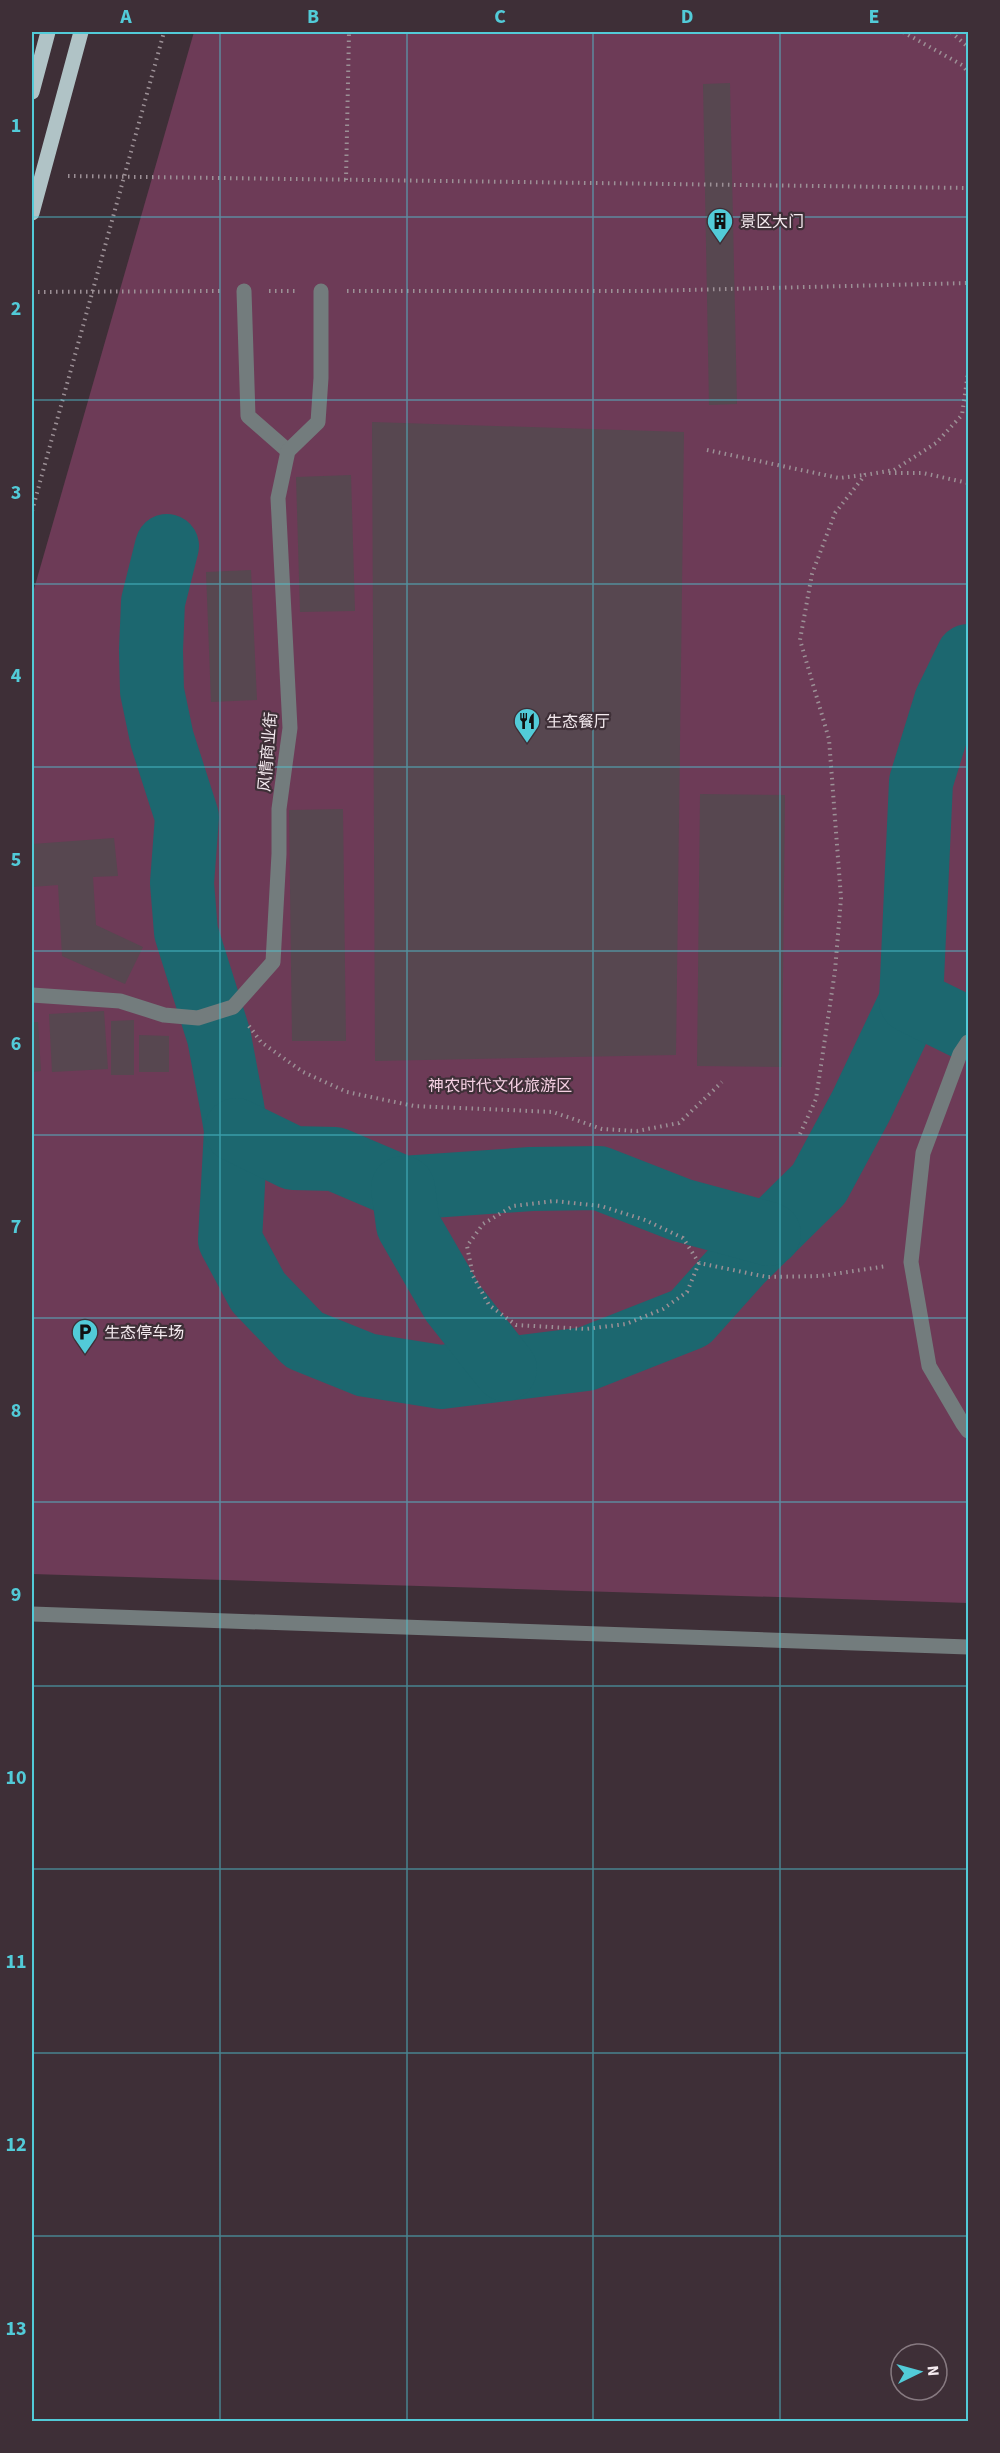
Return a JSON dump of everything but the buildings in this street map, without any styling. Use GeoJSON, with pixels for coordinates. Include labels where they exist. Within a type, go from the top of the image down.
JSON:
{"type":"FeatureCollection","features":[{"type":"Feature","properties":{"kind":"main road"},"geometry":{"type":"LineString","coordinates":[[32,92],[48,32]]}},
{"type":"Feature","properties":{"kind":"main road"},"geometry":{"type":"LineString","coordinates":[[32,213],[81,32]]}},
{"type":"Feature","properties":{"kind":"street"},"geometry":{"type":"LineString","coordinates":[[244,291],[248,416],[288,451],[318,422],[321,378],[321,291]]}},
{"type":"Feature","properties":{"kind":"street","name":"风情商业街"},"geometry":{"type":"LineString","coordinates":[[233,1007],[273,962],[279,809],[290,728],[278,498],[288,451]]}},
{"type":"Feature","properties":{"kind":"street"},"geometry":{"type":"LineString","coordinates":[[32,995],[120,1001],[164,1015],[198,1018],[233,1007]]}},
{"type":"Feature","properties":{"kind":"street"},"geometry":{"type":"LineString","coordinates":[[964,1048],[923,1153],[911,1262],[929,1366],[963,1425],[969,1431]]}},
{"type":"Feature","properties":{"kind":"street"},"geometry":{"type":"LineString","coordinates":[[32,1614],[969,1647]]}},
{"type":"Feature","properties":{"kind":"path"},"geometry":{"type":"LineString","coordinates":[[32,511],[164,32]]}},
{"type":"Feature","properties":{"kind":"path"},"geometry":{"type":"LineString","coordinates":[[346,180],[349,32]]}},
{"type":"Feature","properties":{"kind":"path"},"geometry":{"type":"LineString","coordinates":[[903,32],[962,65],[969,72]]}},
{"type":"Feature","properties":{"kind":"path"},"geometry":{"type":"LineString","coordinates":[[951,32],[969,47]]}},
{"type":"Feature","properties":{"kind":"path"},"geometry":{"type":"LineString","coordinates":[[41,176],[969,188]]}},
{"type":"Feature","properties":{"kind":"path"},"geometry":{"type":"LineString","coordinates":[[32,292],[647,291],[969,283]]}},
{"type":"Feature","properties":{"kind":"path"},"geometry":{"type":"LineString","coordinates":[[707,450],[839,478],[894,470],[936,443],[962,415],[969,373]]}},
{"type":"Feature","properties":{"kind":"path"},"geometry":{"type":"LineString","coordinates":[[878,473],[923,473],[969,483]]}},
{"type":"Feature","properties":{"kind":"path"},"geometry":{"type":"LineString","coordinates":[[800,1134],[816,1099],[835,970],[841,898],[829,739],[800,640],[812,574],[835,513],[865,475]]}},
{"type":"Feature","properties":{"kind":"path"},"geometry":{"type":"LineString","coordinates":[[233,1007],[261,1042],[303,1072],[347,1092],[414,1106],[552,1112],[602,1129],[637,1131],[679,1124],[722,1082]]}},
{"type":"Feature","properties":{"kind":"path"},"geometry":{"type":"LineString","coordinates":[[699,1263],[687,1292],[663,1309],[626,1324],[586,1329],[516,1325],[489,1305],[474,1276],[467,1246],[483,1224],[513,1206],[554,1201],[601,1206],[645,1221],[683,1238],[699,1263],[767,1277],[821,1276],[911,1262]]}},
{"type":"Feature","properties":{"kind":"green space","name":"神农时代文化旅游区"},"geometry":{"type":"Polygon","coordinates":[[[194,32],[968,32],[968,1603],[32,1574],[32,596],[194,32]]]}},
{"type":"Feature","properties":{"kind":"waterway"},"geometry":{"type":"LineString","coordinates":[[167,546],[153,602],[152,691],[162,739],[187,817],[182,883],[186,932],[219,1037],[236,1130],[230,1240],[258,1292],[304,1340],[366,1365],[441,1377],[586,1359],[690,1318],[741,1261],[819,1184],[861,1106],[911,1001]]}},
{"type":"Feature","properties":{"kind":"waterway"},"geometry":{"type":"LineString","coordinates":[[968,656],[946,701],[921,782],[911,1001],[968,1029]]}},
{"type":"Feature","properties":{"kind":"waterway"},"geometry":{"type":"LineString","coordinates":[[236,1130],[293,1158],[335,1159],[403,1188],[531,1179],[599,1178],[681,1210],[769,1234]]}},
{"type":"Feature","properties":{"kind":"waterway"},"geometry":{"type":"LineString","coordinates":[[403,1188],[408,1225],[453,1303],[505,1369]]}},
{"type":"Feature","properties":{"kind":"place","name":"景区大门"},"geometry":{"type":"Point","coordinates":[720,244]}},
{"type":"Feature","properties":{"kind":"place","name":"生态餐厅"},"geometry":{"type":"Point","coordinates":[527,744]}},
{"type":"Feature","properties":{"kind":"place","name":"生态停车场"},"geometry":{"type":"Point","coordinates":[85,1355]}}]}
